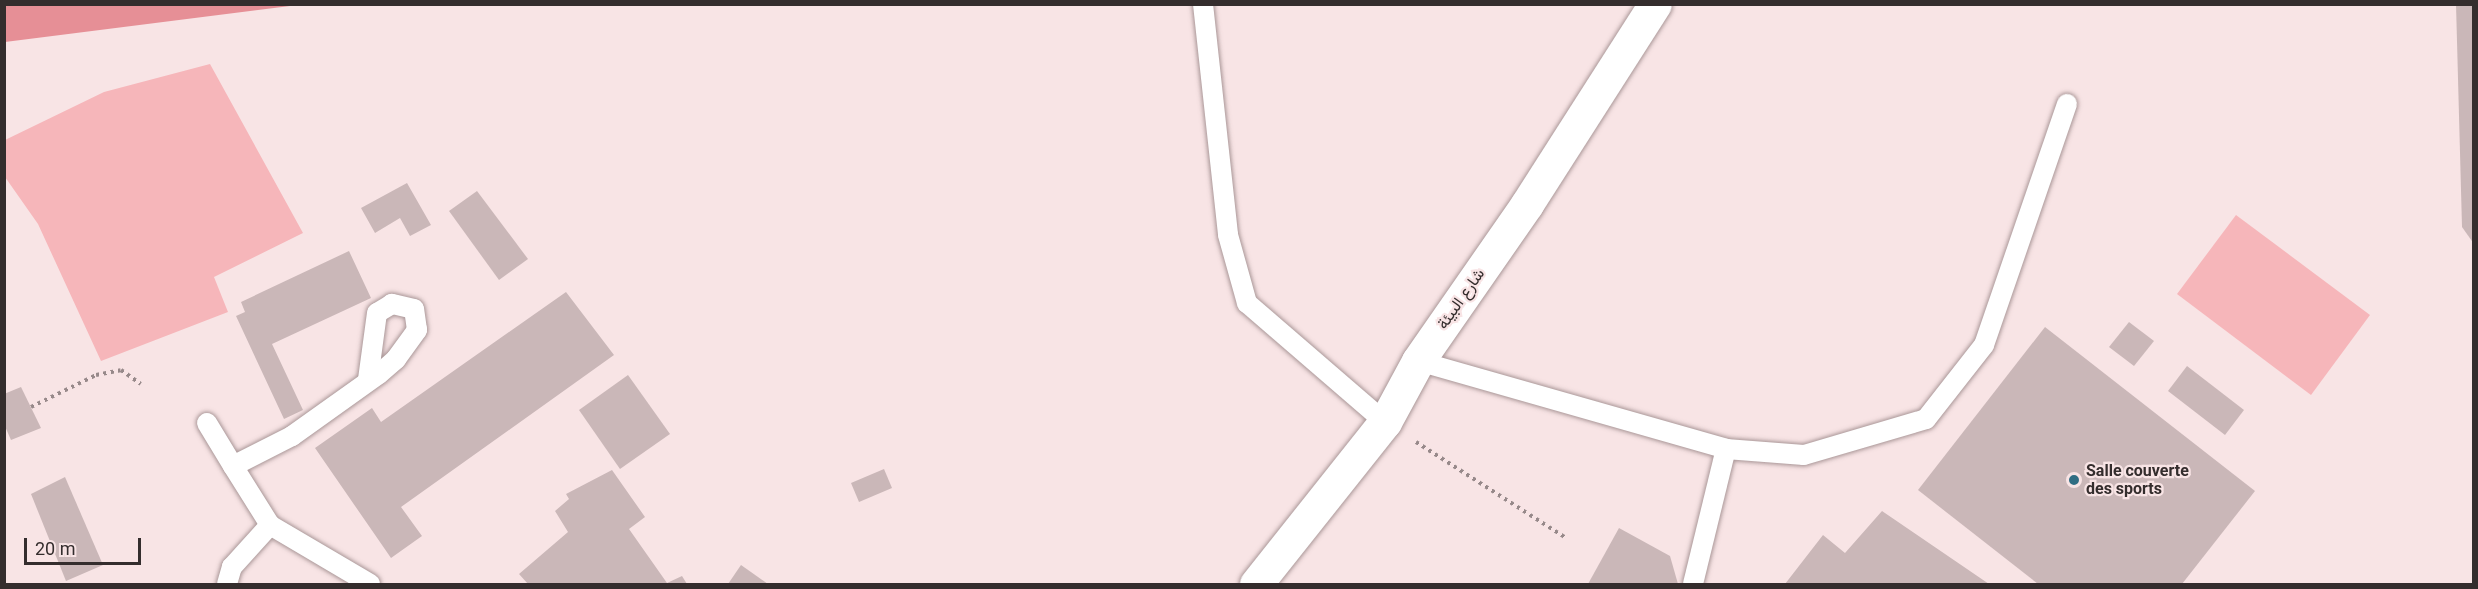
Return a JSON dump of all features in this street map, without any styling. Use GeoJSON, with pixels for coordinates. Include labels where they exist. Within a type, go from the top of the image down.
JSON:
{"type":"FeatureCollection","features":[{"type":"Feature","properties":{"kind":"main road","name":"شارع البيئة"},"geometry":{"type":"LineString","coordinates":[[1256,585],[1385,422],[1418,361],[1527,204],[1655,4]]}},
{"type":"Feature","properties":{"kind":"lane"},"geometry":{"type":"LineString","coordinates":[[1203,4],[1228,236],[1247,303],[1385,422]]}},
{"type":"Feature","properties":{"kind":"lane"},"geometry":{"type":"LineString","coordinates":[[1418,361],[1726,449],[1804,455],[1926,419],[1984,345],[2067,104]]}},
{"type":"Feature","properties":{"kind":"lane"},"geometry":{"type":"LineString","coordinates":[[233,466],[292,436],[368,381]]}},
{"type":"Feature","properties":{"kind":"lane"},"geometry":{"type":"LineString","coordinates":[[207,423],[270,525],[370,585]]}},
{"type":"Feature","properties":{"kind":"lane"},"geometry":{"type":"LineString","coordinates":[[1693,585],[1726,449]]}},
{"type":"Feature","properties":{"kind":"lane"},"geometry":{"type":"LineString","coordinates":[[226,585],[232,567],[270,525]]}},
{"type":"Feature","properties":{"kind":"path"},"geometry":{"type":"LineString","coordinates":[[31,407],[96,375],[121,370],[141,384]]}},
{"type":"Feature","properties":{"kind":"path"},"geometry":{"type":"LineString","coordinates":[[1385,422],[1566,538]]}},
{"type":"Feature","properties":{"kind":"shaded area"},"geometry":{"type":"Polygon","coordinates":[[[5,4],[298,5],[5,42],[5,4]]]}},
{"type":"Feature","properties":{"kind":"shaded area"},"geometry":{"type":"Polygon","coordinates":[[[210,64],[303,233],[214,277],[228,312],[101,361],[38,224],[5,177],[5,140],[104,92],[210,64]]]}},
{"type":"Feature","properties":{"kind":"shaded area"},"geometry":{"type":"Polygon","coordinates":[[[2236,215],[2370,315],[2311,395],[2177,294],[2236,215]]]}},
{"type":"Feature","properties":{"kind":"building"},"geometry":{"type":"Polygon","coordinates":[[[2456,4],[2474,4],[2474,244],[2462,227],[2456,4]]]}},
{"type":"Feature","properties":{"kind":"building"},"geometry":{"type":"Polygon","coordinates":[[[407,183],[431,225],[410,236],[400,218],[375,233],[361,208],[407,183]]]}},
{"type":"Feature","properties":{"kind":"building"},"geometry":{"type":"Polygon","coordinates":[[[477,191],[528,259],[499,280],[449,211],[477,191]]]}},
{"type":"Feature","properties":{"kind":"building"},"geometry":{"type":"Polygon","coordinates":[[[349,251],[371,298],[272,344],[303,410],[284,419],[236,316],[245,312],[241,302],[349,251]]]}},
{"type":"Feature","properties":{"kind":"building"},"geometry":{"type":"Polygon","coordinates":[[[566,292],[614,355],[401,507],[422,536],[391,558],[315,448],[372,408],[381,422],[566,292]]]}},
{"type":"Feature","properties":{"kind":"building"},"geometry":{"type":"Polygon","coordinates":[[[2129,322],[2154,341],[2134,366],[2109,347],[2129,322]]]}},
{"type":"Feature","properties":{"kind":"building"},"geometry":{"type":"Polygon","coordinates":[[[2045,327],[2255,491],[2182,584],[2038,584],[1918,490],[2045,327]]]}},
{"type":"Feature","properties":{"kind":"building"},"geometry":{"type":"Polygon","coordinates":[[[2187,366],[2244,410],[2225,435],[2168,391],[2187,366]]]}},
{"type":"Feature","properties":{"kind":"building"},"geometry":{"type":"Polygon","coordinates":[[[628,375],[670,434],[620,469],[579,410],[628,375]]]}},
{"type":"Feature","properties":{"kind":"building"},"geometry":{"type":"Polygon","coordinates":[[[21,387],[41,428],[11,440],[4,424],[4,394],[21,387]]]}},
{"type":"Feature","properties":{"kind":"building"},"geometry":{"type":"Polygon","coordinates":[[[884,469],[892,488],[859,502],[851,483],[884,469]]]}},
{"type":"Feature","properties":{"kind":"building"},"geometry":{"type":"Polygon","coordinates":[[[612,470],[645,517],[629,529],[667,583],[682,576],[687,584],[528,584],[519,574],[568,532],[555,511],[569,499],[566,494],[612,470]]]}},
{"type":"Feature","properties":{"kind":"building"},"geometry":{"type":"Polygon","coordinates":[[[65,477],[103,565],[66,581],[31,494],[65,477]]]}},
{"type":"Feature","properties":{"kind":"building"},"geometry":{"type":"Polygon","coordinates":[[[1882,511],[1989,584],[1785,584],[1823,535],[1845,553],[1882,511]]]}},
{"type":"Feature","properties":{"kind":"building"},"geometry":{"type":"Polygon","coordinates":[[[1619,528],[1670,556],[1678,584],[1588,584],[1619,528]]]}},
{"type":"Feature","properties":{"kind":"building"},"geometry":{"type":"Polygon","coordinates":[[[741,565],[768,584],[728,584],[741,565]]]}},
{"type":"Feature","properties":{"kind":"place","name":"Salle couverte des sports"},"geometry":{"type":"Point","coordinates":[2074,480]}}]}
